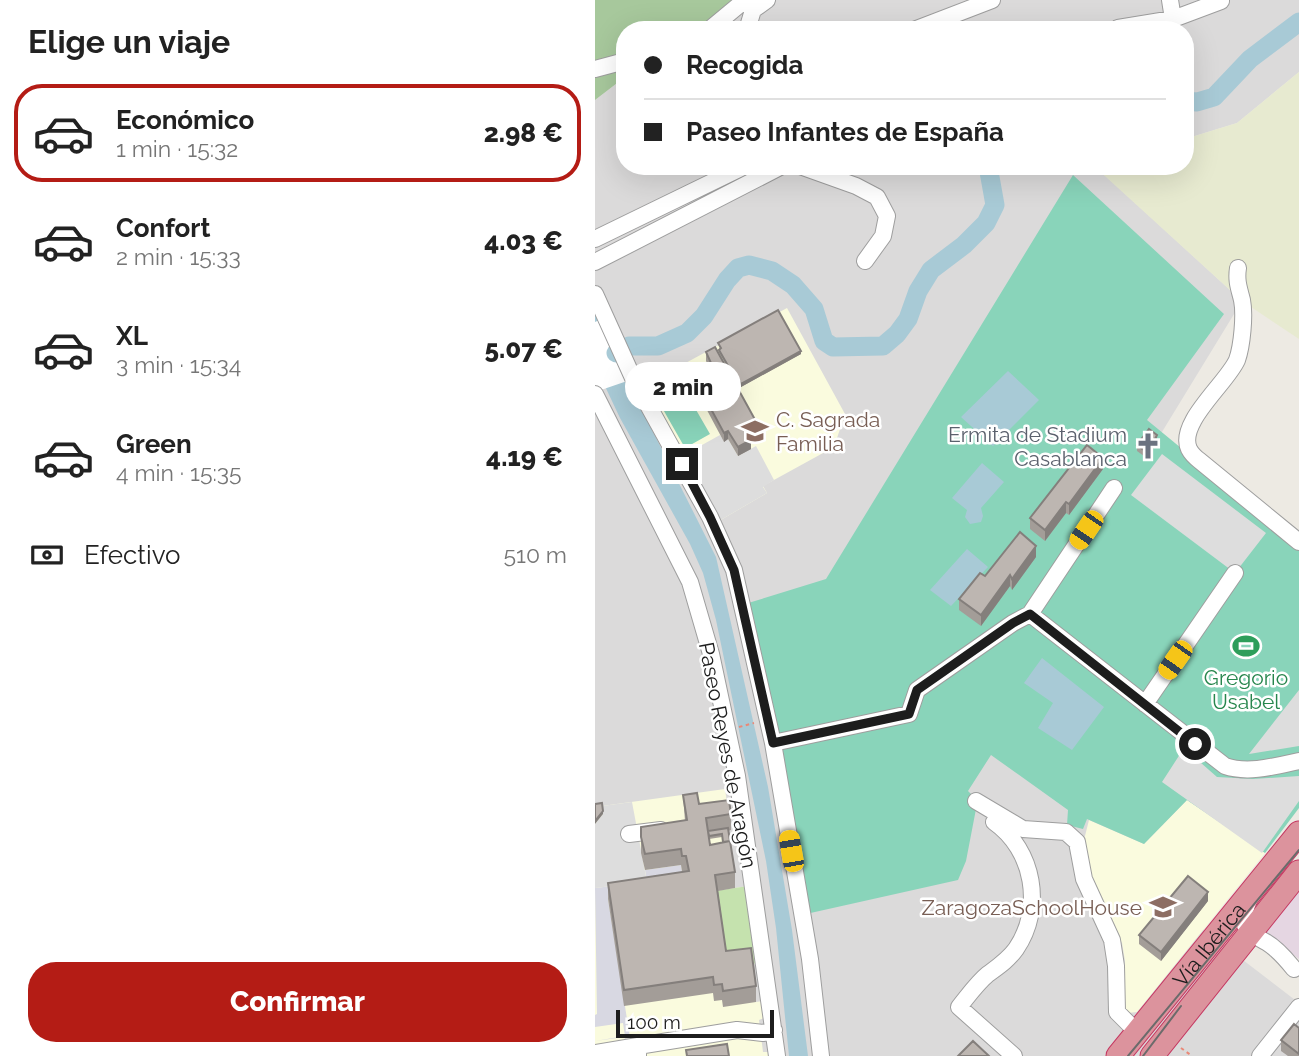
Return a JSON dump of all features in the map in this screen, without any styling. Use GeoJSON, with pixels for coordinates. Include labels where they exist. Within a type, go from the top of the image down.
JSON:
{"type":"FeatureCollection","features":[{"type":"Feature","properties":{"kind":"highway","name":"Vía Ibérica"},"geometry":{"type":"LineString","coordinates":[[1118,1056],[1299,833]]}},
{"type":"Feature","properties":{"kind":"highway","name":"Vía Ibérica"},"geometry":{"type":"LineString","coordinates":[[1152,1056],[1254,936],[1299,873]]}},
{"type":"Feature","properties":{"kind":"street"},"geometry":{"type":"LineString","coordinates":[[720,21],[745,0]]}},
{"type":"Feature","properties":{"kind":"street"},"geometry":{"type":"LineString","coordinates":[[750,21],[753,10],[767,0]]}},
{"type":"Feature","properties":{"kind":"street"},"geometry":{"type":"LineString","coordinates":[[937,21],[992,0]]}},
{"type":"Feature","properties":{"kind":"street"},"geometry":{"type":"LineString","coordinates":[[1170,0],[1173,19]]}},
{"type":"Feature","properties":{"kind":"street"},"geometry":{"type":"LineString","coordinates":[[1162,21],[1221,1]]}},
{"type":"Feature","properties":{"kind":"street"},"geometry":{"type":"LineString","coordinates":[[595,69],[616,63]]}},
{"type":"Feature","properties":{"kind":"street"},"geometry":{"type":"LineString","coordinates":[[595,239],[727,175]]}},
{"type":"Feature","properties":{"kind":"street"},"geometry":{"type":"LineString","coordinates":[[595,262],[764,175]]}},
{"type":"Feature","properties":{"kind":"street"},"geometry":{"type":"LineString","coordinates":[[824,175],[877,197],[887,216],[883,236],[865,261]]}},
{"type":"Feature","properties":{"kind":"street"},"geometry":{"type":"LineString","coordinates":[[1238,268],[1236,283],[1244,318],[1237,360],[1192,424],[1187,439],[1189,450],[1299,542]]}},
{"type":"Feature","properties":{"kind":"street"},"geometry":{"type":"LineString","coordinates":[[595,294],[633,378],[694,486],[730,560],[773,743],[810,959],[821,1056]]}},
{"type":"Feature","properties":{"kind":"street","name":"Paseo Reyes de Aragón"},"geometry":{"type":"LineString","coordinates":[[597,397],[690,582],[701,614],[737,776],[777,1056]]}},
{"type":"Feature","properties":{"kind":"street"},"geometry":{"type":"LineString","coordinates":[[773,743],[909,714],[917,690],[1030,614],[1114,488]]}},
{"type":"Feature","properties":{"kind":"street"},"geometry":{"type":"LineString","coordinates":[[1145,704],[1235,573]]}},
{"type":"Feature","properties":{"kind":"street"},"geometry":{"type":"LineString","coordinates":[[1030,614],[1225,766],[1233,769],[1253,769],[1298,762]]}},
{"type":"Feature","properties":{"kind":"street"},"geometry":{"type":"LineString","coordinates":[[979,808],[996,823],[1016,832],[1066,832],[1077,842],[1084,879],[1112,940],[1118,1012],[1137,1032]]}},
{"type":"Feature","properties":{"kind":"street"},"geometry":{"type":"LineString","coordinates":[[629,834],[677,828]]}},
{"type":"Feature","properties":{"kind":"street"},"geometry":{"type":"LineString","coordinates":[[1014,1056],[959,1007],[988,974],[1007,960],[1023,937],[1028,924],[1031,911],[1031,880],[1016,832]]}},
{"type":"Feature","properties":{"kind":"street"},"geometry":{"type":"LineString","coordinates":[[1254,936],[1243,919],[1255,888]]}},
{"type":"Feature","properties":{"kind":"street"},"geometry":{"type":"LineString","coordinates":[[1215,934],[1233,931],[1264,940],[1297,971]]}},
{"type":"Feature","properties":{"kind":"street"},"geometry":{"type":"LineString","coordinates":[[1261,1056],[1294,1025],[1299,1007]]}},
{"type":"Feature","properties":{"kind":"street"},"geometry":{"type":"LineString","coordinates":[[595,1053],[638,1051],[737,1030],[763,1033],[774,1030]]}},
{"type":"Feature","properties":{"kind":"path"},"geometry":{"type":"LineString","coordinates":[[738,727],[757,723]]}},
{"type":"Feature","properties":{"kind":"path"},"geometry":{"type":"LineString","coordinates":[[1177,1045],[1192,1056]]}},
{"type":"Feature","properties":{"kind":"shaded area"},"geometry":{"type":"Polygon","coordinates":[[[745,0],[1299,0],[1299,72],[1237,123],[1194,136],[1194,21],[720,21],[745,0]]]}},
{"type":"Feature","properties":{"kind":"shaded area"},"geometry":{"type":"Polygon","coordinates":[[[1299,72],[1299,339],[1242,301],[1104,175],[1194,175],[1194,136],[1237,123],[1299,72]]]}},
{"type":"Feature","properties":{"kind":"shaded area"},"geometry":{"type":"Polygon","coordinates":[[[616,84],[616,175],[1105,175],[1242,301],[1074,576],[1299,741],[1192,921],[1299,1003],[1299,1056],[595,1056],[595,100],[616,84]]]}},
{"type":"Feature","properties":{"kind":"shaded area","name":"C. Sagrada Familia"},"geometry":{"type":"Polygon","coordinates":[[[787,308],[845,414],[834,447],[763,486],[767,493],[719,521],[645,385],[787,308]]]}},
{"type":"Feature","properties":{"kind":"shaded area"},"geometry":{"type":"Polygon","coordinates":[[[720,435],[724,441],[728,439],[738,456],[756,446],[774,480],[763,487],[767,493],[719,521],[684,455],[720,435]]]}},
{"type":"Feature","properties":{"kind":"shaded area"},"geometry":{"type":"Polygon","coordinates":[[[1162,454],[1266,533],[1235,573],[1131,495],[1162,454]]]}},
{"type":"Feature","properties":{"kind":"shaded area"},"geometry":{"type":"Polygon","coordinates":[[[1299,690],[1299,746],[1249,754],[1299,690]]]}},
{"type":"Feature","properties":{"kind":"shaded area"},"geometry":{"type":"Polygon","coordinates":[[[1184,748],[1217,777],[1253,779],[1299,776],[1299,801],[1262,853],[1162,782],[1184,748]]]}},
{"type":"Feature","properties":{"kind":"shaded area"},"geometry":{"type":"Polygon","coordinates":[[[725,789],[729,816],[706,834],[728,831],[735,888],[748,886],[759,963],[751,964],[756,1002],[763,1001],[764,1018],[759,1020],[763,1052],[768,1052],[768,1056],[595,1056],[595,807],[725,789]]]}},
{"type":"Feature","properties":{"kind":"shaded area","name":"ZaragozaSchoolHouse"},"geometry":{"type":"Polygon","coordinates":[[[1187,800],[1265,853],[1137,1012],[1127,1013],[1122,1006],[1125,961],[1122,943],[1094,887],[1085,858],[1087,848],[1084,840],[1089,820],[1144,844],[1187,800]]]}},
{"type":"Feature","properties":{"kind":"shaded area"},"geometry":{"type":"Polygon","coordinates":[[[632,802],[647,882],[595,888],[595,824],[603,814],[602,806],[632,802]]]}},
{"type":"Feature","properties":{"kind":"shaded area"},"geometry":{"type":"Polygon","coordinates":[[[681,865],[684,888],[608,899],[630,1038],[595,1041],[625,1036],[623,1023],[595,1027],[595,888],[647,882],[645,870],[681,865]]]}},
{"type":"Feature","properties":{"kind":"shaded area"},"geometry":{"type":"Polygon","coordinates":[[[1299,883],[1299,959],[1260,929],[1299,883]]]}},
{"type":"Feature","properties":{"kind":"green space"},"geometry":{"type":"Polygon","coordinates":[[[595,0],[745,0],[720,21],[616,21],[616,84],[595,100],[595,0]]]}},
{"type":"Feature","properties":{"kind":"green space"},"geometry":{"type":"Polygon","coordinates":[[[1073,175],[1224,314],[1147,420],[1299,545],[1299,808],[1265,853],[1187,800],[1144,844],[1087,819],[1083,829],[1067,825],[1068,810],[991,755],[968,791],[972,795],[968,805],[976,809],[966,861],[958,880],[806,914],[745,604],[826,579],[1073,175]]]}},
{"type":"Feature","properties":{"kind":"green space"},"geometry":{"type":"Polygon","coordinates":[[[673,370],[710,434],[685,448],[648,383],[673,370]]]}},
{"type":"Feature","properties":{"kind":"green space"},"geometry":{"type":"Polygon","coordinates":[[[748,886],[759,963],[726,967],[715,891],[748,886]]]}},
{"type":"Feature","properties":{"kind":"water"},"geometry":{"type":"Polygon","coordinates":[[[595,312],[716,557],[768,787],[792,930],[808,1056],[789,1056],[766,861],[716,620],[703,573],[690,544],[620,418],[595,365],[595,312]]]}},
{"type":"Feature","properties":{"kind":"water"},"geometry":{"type":"Polygon","coordinates":[[[1008,371],[1039,400],[993,446],[961,417],[1008,371]]]}},
{"type":"Feature","properties":{"kind":"water"},"geometry":{"type":"Polygon","coordinates":[[[982,463],[1004,482],[981,508],[981,522],[970,524],[965,517],[967,510],[952,498],[982,463]]]}},
{"type":"Feature","properties":{"kind":"water"},"geometry":{"type":"Polygon","coordinates":[[[967,549],[988,567],[951,606],[930,590],[967,549]]]}},
{"type":"Feature","properties":{"kind":"water"},"geometry":{"type":"Polygon","coordinates":[[[1042,658],[1104,707],[1072,750],[1038,728],[1053,703],[1024,683],[1042,658]]]}},
{"type":"Feature","properties":{"kind":"pier"},"geometry":{"type":"Polygon","coordinates":[[[612,314],[639,377],[595,392],[595,322],[612,314]]]}},
{"type":"Feature","properties":{"kind":"building"},"geometry":{"type":"Polygon","coordinates":[[[778,310],[801,351],[741,384],[719,350],[721,348],[718,343],[778,310]]]}},
{"type":"Feature","properties":{"kind":"building"},"geometry":{"type":"Polygon","coordinates":[[[715,347],[758,425],[746,431],[751,440],[738,447],[728,431],[724,433],[692,374],[711,363],[706,352],[715,347]]]}},
{"type":"Feature","properties":{"kind":"building"},"geometry":{"type":"Polygon","coordinates":[[[1149,429],[1157,435],[1148,453],[1137,445],[1149,429]]]}},
{"type":"Feature","properties":{"kind":"building"},"geometry":{"type":"Polygon","coordinates":[[[1087,445],[1103,458],[1069,504],[1066,502],[1045,530],[1030,518],[1087,445]]]}},
{"type":"Feature","properties":{"kind":"building"},"geometry":{"type":"Polygon","coordinates":[[[1020,532],[1036,546],[1012,579],[1010,575],[981,615],[959,599],[980,573],[985,576],[1020,532]]]}},
{"type":"Feature","properties":{"kind":"building"},"geometry":{"type":"Polygon","coordinates":[[[697,793],[699,804],[729,800],[731,814],[706,818],[710,845],[730,841],[735,872],[715,875],[726,951],[751,948],[756,986],[723,991],[722,984],[714,985],[713,977],[624,990],[608,883],[689,871],[686,856],[682,856],[681,849],[645,854],[641,827],[687,820],[683,795],[697,793]]]}},
{"type":"Feature","properties":{"kind":"building"},"geometry":{"type":"Polygon","coordinates":[[[602,803],[603,811],[595,821],[595,804],[602,803]]]}},
{"type":"Feature","properties":{"kind":"building"},"geometry":{"type":"Polygon","coordinates":[[[728,828],[730,841],[723,842],[722,834],[709,836],[708,831],[728,828]]]}},
{"type":"Feature","properties":{"kind":"building"},"geometry":{"type":"Polygon","coordinates":[[[1188,876],[1208,892],[1161,952],[1139,935],[1188,876]]]}},
{"type":"Feature","properties":{"kind":"building"},"geometry":{"type":"Polygon","coordinates":[[[1294,1024],[1299,1028],[1299,1054],[1281,1040],[1294,1024]]]}},
{"type":"Feature","properties":{"kind":"building"},"geometry":{"type":"Polygon","coordinates":[[[973,1041],[989,1056],[958,1056],[973,1041]]]}},
{"type":"Feature","properties":{"kind":"building"},"geometry":{"type":"Polygon","coordinates":[[[727,1044],[729,1056],[687,1056],[686,1050],[727,1044]]]}},
{"type":"Feature","properties":{"kind":"waterway"},"geometry":{"type":"LineString","coordinates":[[1194,102],[1214,97],[1250,59],[1299,22]]}},
{"type":"Feature","properties":{"kind":"waterway"},"geometry":{"type":"LineString","coordinates":[[616,353],[629,346],[658,346],[687,333],[704,316],[727,280],[738,268],[749,265],[772,271],[793,285],[814,309],[824,341],[833,347],[883,346],[897,334],[908,319],[918,291],[931,270],[964,245],[986,223],[995,205],[990,175]]}},
{"type":"Feature","properties":{"kind":"tram line"},"geometry":{"type":"LineString","coordinates":[[1128,1056],[1299,850]]}},
{"type":"Feature","properties":{"kind":"tram line"},"geometry":{"type":"LineString","coordinates":[[1143,1056],[1181,1006]]}},
{"type":"Feature","properties":{"kind":"place","name":"C. Sagrada Familia"},"geometry":{"type":"Point","coordinates":[755,431]}},
{"type":"Feature","properties":{"kind":"place","name":"Ermita de Stadium Casablanca"},"geometry":{"type":"Point","coordinates":[1148,446]}},
{"type":"Feature","properties":{"kind":"place","name":"Gregorio Usabel"},"geometry":{"type":"Point","coordinates":[1246,646]}},
{"type":"Feature","properties":{"kind":"place","name":"ZaragozaSchoolHouse"},"geometry":{"type":"Point","coordinates":[1163,907]}},
{"type":"Feature","properties":{"kind":"route"},"geometry":{"type":"LineString","coordinates":[[682,464],[734,570],[773,743],[909,714],[917,690],[1030,614],[1195,744]]}}]}
